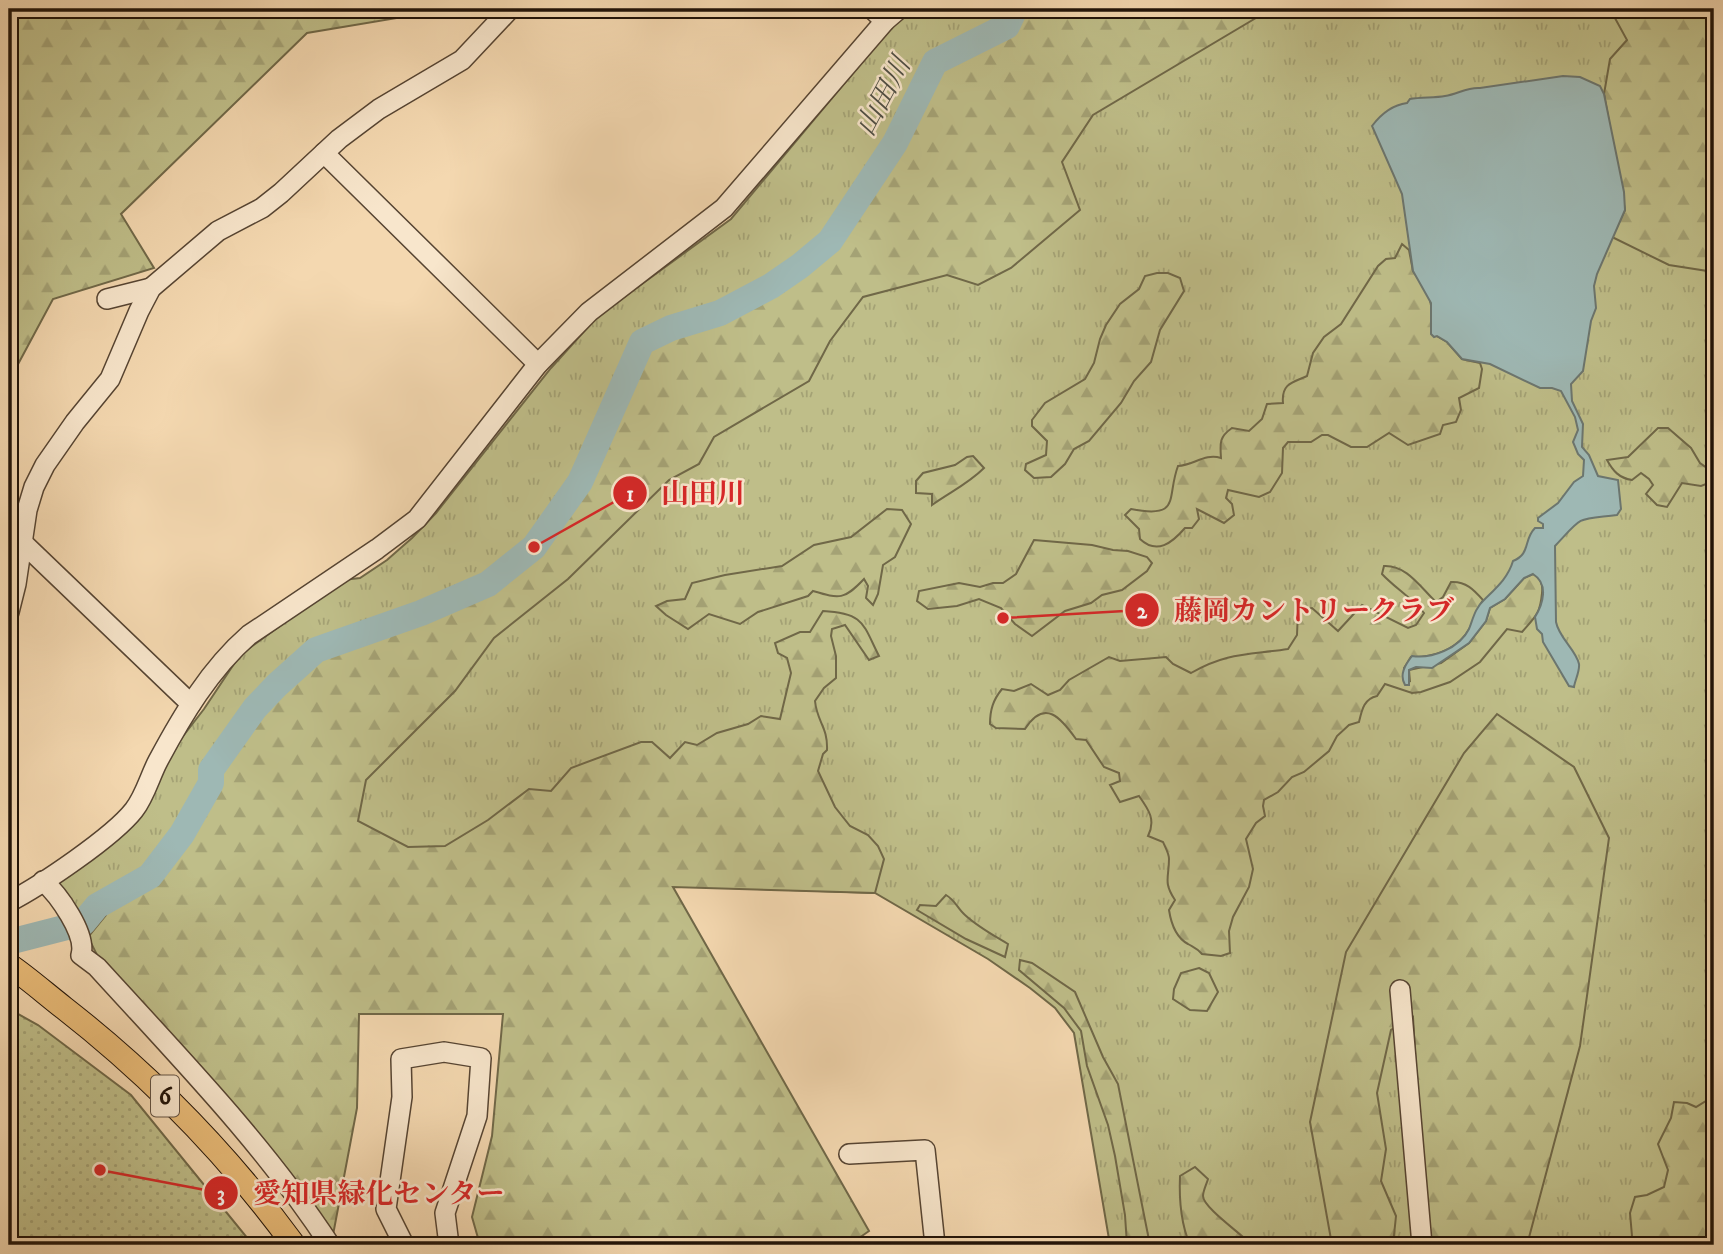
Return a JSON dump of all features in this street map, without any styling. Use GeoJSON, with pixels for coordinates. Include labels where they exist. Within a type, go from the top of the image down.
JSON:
{"type":"FeatureCollection","features":[{"type":"Feature","properties":{"kind":"main road","name":"6"},"geometry":{"type":"LineString","coordinates":[[11,967],[98,1035],[183,1113],[266,1206],[295,1245]]}},
{"type":"Feature","properties":{"kind":"street"},"geometry":{"type":"LineString","coordinates":[[9,612],[27,510],[45,466],[75,422],[110,379],[138,311],[151,288],[218,232],[262,208],[379,109],[462,60],[510,9]]}},
{"type":"Feature","properties":{"kind":"street"},"geometry":{"type":"LineString","coordinates":[[9,902],[103,839],[135,809],[191,704],[231,650],[417,519],[538,364],[589,312],[724,208],[886,13]]}},
{"type":"Feature","properties":{"kind":"street"},"geometry":{"type":"LineString","coordinates":[[324,153],[538,364]]}},
{"type":"Feature","properties":{"kind":"street"},"geometry":{"type":"LineString","coordinates":[[107,299],[151,288]]}},
{"type":"Feature","properties":{"kind":"street"},"geometry":{"type":"LineString","coordinates":[[22,542],[191,704]]}},
{"type":"Feature","properties":{"kind":"street"},"geometry":{"type":"LineString","coordinates":[[43,881],[55,892],[80,937],[83,948],[81,955],[97,967],[205,1086],[299,1198],[330,1245]]}},
{"type":"Feature","properties":{"kind":"street"},"geometry":{"type":"LineString","coordinates":[[1400,990],[1422,1245]]}},
{"type":"Feature","properties":{"kind":"street"},"geometry":{"type":"LineString","coordinates":[[404,1245],[386,1209],[402,1097],[401,1059],[443,1052],[481,1058],[477,1116],[445,1213],[449,1245]]}},
{"type":"Feature","properties":{"kind":"street"},"geometry":{"type":"LineString","coordinates":[[849,1154],[925,1150],[935,1245]]}},
{"type":"Feature","properties":{"kind":"green space"},"geometry":{"type":"Polygon","coordinates":[[[9,9],[427,9],[427,13],[307,33],[121,214],[154,268],[53,299],[9,381],[9,9]]]}},
{"type":"Feature","properties":{"kind":"green space"},"geometry":{"type":"Polygon","coordinates":[[[910,9],[1714,9],[1714,1245],[1110,1245],[1074,1033],[1055,1008],[1030,988],[988,959],[875,893],[673,886],[88,937],[56,881],[91,855],[204,709],[240,655],[343,580],[360,578],[387,560],[412,538],[436,513],[551,368],[598,316],[731,219],[893,25],[910,9]]]}},
{"type":"Feature","properties":{"kind":"green space"},"geometry":{"type":"Polygon","coordinates":[[[1024,9],[1271,9],[1093,115],[1062,162],[1080,210],[1011,268],[978,285],[947,275],[863,297],[830,341],[809,381],[714,437],[699,464],[669,480],[568,579],[494,638],[455,691],[366,780],[358,821],[408,847],[445,846],[488,820],[529,789],[551,791],[571,768],[641,742],[652,742],[670,758],[685,742],[697,745],[717,733],[748,724],[761,716],[780,719],[791,673],[787,658],[778,653],[775,643],[800,632],[810,632],[823,611],[855,618],[865,629],[879,656],[869,660],[845,625],[832,629],[836,678],[824,688],[815,701],[827,742],[827,750],[823,754],[818,771],[835,807],[850,826],[868,835],[878,846],[884,859],[875,893],[673,887],[869,1231],[849,1245],[480,1245],[472,1217],[492,1136],[503,1014],[359,1014],[357,1108],[333,1235],[98,957],[88,937],[106,915],[105,911],[147,886],[182,843],[215,785],[215,769],[277,691],[305,667],[319,661],[325,652],[481,593],[531,556],[582,492],[610,425],[630,387],[644,349],[669,332],[738,309],[777,288],[847,234],[913,116],[937,83],[940,67],[1007,31],[1018,13],[1024,9]]]}},
{"type":"Feature","properties":{"kind":"green space"},"geometry":{"type":"Polygon","coordinates":[[[1610,9],[1706,9],[1714,34],[1714,272],[1669,265],[1612,237],[1625,210],[1604,94],[1610,59],[1627,40],[1610,9]]]}},
{"type":"Feature","properties":{"kind":"green space"},"geometry":{"type":"Polygon","coordinates":[[[1402,244],[1409,250],[1413,271],[1429,295],[1437,336],[1447,342],[1462,359],[1480,363],[1482,369],[1479,388],[1459,398],[1461,410],[1456,422],[1443,425],[1440,434],[1408,445],[1389,433],[1367,447],[1351,447],[1328,435],[1322,435],[1311,442],[1288,442],[1283,448],[1282,473],[1270,492],[1259,497],[1228,490],[1226,498],[1232,504],[1234,515],[1224,523],[1197,509],[1199,519],[1192,528],[1185,528],[1170,542],[1158,547],[1146,544],[1140,539],[1139,529],[1125,515],[1131,509],[1158,511],[1165,508],[1169,503],[1178,466],[1210,457],[1221,458],[1221,441],[1228,431],[1232,428],[1249,431],[1262,419],[1267,404],[1283,403],[1286,387],[1307,376],[1313,353],[1324,337],[1341,324],[1378,266],[1386,259],[1395,258],[1402,244]]]}},
{"type":"Feature","properties":{"kind":"green space"},"geometry":{"type":"Polygon","coordinates":[[[1168,273],[1180,278],[1184,291],[1160,330],[1151,362],[1089,441],[1074,449],[1065,464],[1051,477],[1034,478],[1025,470],[1026,464],[1046,455],[1047,441],[1032,426],[1032,420],[1045,403],[1085,379],[1094,363],[1106,325],[1120,304],[1139,289],[1145,276],[1168,273]]]}},
{"type":"Feature","properties":{"kind":"green space"},"geometry":{"type":"Polygon","coordinates":[[[1658,428],[1668,428],[1691,448],[1700,463],[1714,473],[1714,481],[1701,486],[1682,483],[1667,507],[1657,505],[1646,494],[1653,485],[1649,479],[1641,473],[1632,480],[1623,478],[1607,460],[1628,457],[1658,428]]]}},
{"type":"Feature","properties":{"kind":"green space"},"geometry":{"type":"Polygon","coordinates":[[[973,456],[984,468],[932,505],[932,494],[916,493],[916,481],[923,473],[955,465],[973,456]]]}},
{"type":"Feature","properties":{"kind":"green space"},"geometry":{"type":"Polygon","coordinates":[[[887,509],[902,510],[911,524],[895,557],[883,565],[878,594],[873,605],[866,598],[868,586],[864,579],[841,596],[813,591],[808,596],[758,612],[740,624],[709,614],[688,629],[656,606],[667,601],[685,599],[692,583],[782,566],[814,545],[851,537],[887,509]]]}},
{"type":"Feature","properties":{"kind":"green space"},"geometry":{"type":"Polygon","coordinates":[[[1034,540],[1128,551],[1147,557],[1152,563],[1147,571],[1122,590],[1102,595],[1091,603],[1065,611],[1032,636],[1015,624],[1001,608],[979,599],[957,606],[928,609],[917,601],[919,591],[959,583],[980,587],[1003,583],[1016,574],[1034,540]]]}},
{"type":"Feature","properties":{"kind":"green space"},"geometry":{"type":"Polygon","coordinates":[[[1384,566],[1406,573],[1436,602],[1443,597],[1451,582],[1465,585],[1483,600],[1468,630],[1455,645],[1434,655],[1411,657],[1404,668],[1410,682],[1409,670],[1441,663],[1469,643],[1486,621],[1490,608],[1505,599],[1524,578],[1533,574],[1542,584],[1540,606],[1522,632],[1507,629],[1480,662],[1450,682],[1412,693],[1385,684],[1377,696],[1366,702],[1359,722],[1349,725],[1337,736],[1329,751],[1264,800],[1265,816],[1256,823],[1246,839],[1253,869],[1249,887],[1233,917],[1229,931],[1230,953],[1221,956],[1202,954],[1180,938],[1172,925],[1169,910],[1175,900],[1168,884],[1168,855],[1163,842],[1148,836],[1150,815],[1139,796],[1120,802],[1110,785],[1120,781],[1119,773],[1104,767],[1086,740],[1076,739],[1065,724],[1052,714],[1039,715],[1025,729],[996,728],[990,724],[994,701],[1002,689],[1014,691],[1031,684],[1048,695],[1060,690],[1069,680],[1109,657],[1120,661],[1166,657],[1173,664],[1191,673],[1227,658],[1288,649],[1297,635],[1298,610],[1312,608],[1338,631],[1362,605],[1408,628],[1416,625],[1424,613],[1382,574],[1384,566]]]}},
{"type":"Feature","properties":{"kind":"green space"},"geometry":{"type":"Polygon","coordinates":[[[1497,714],[1574,767],[1609,838],[1580,1046],[1527,1245],[1431,1245],[1413,1017],[1391,1030],[1377,1093],[1386,1149],[1381,1181],[1396,1216],[1393,1245],[1332,1245],[1310,1122],[1346,952],[1464,753],[1497,714]]]}},
{"type":"Feature","properties":{"kind":"green space"},"geometry":{"type":"Polygon","coordinates":[[[946,895],[970,919],[1008,944],[1005,957],[966,939],[917,910],[920,905],[936,906],[946,895]]]}},
{"type":"Feature","properties":{"kind":"green space"},"geometry":{"type":"Polygon","coordinates":[[[1020,960],[1032,963],[1075,992],[1103,1057],[1118,1084],[1150,1245],[1127,1245],[1115,1156],[1108,1125],[1087,1066],[1081,1031],[1064,1008],[1019,970],[1020,960]]]}},
{"type":"Feature","properties":{"kind":"green space"},"geometry":{"type":"Polygon","coordinates":[[[1199,968],[1209,973],[1218,992],[1207,1011],[1190,1010],[1173,999],[1181,973],[1199,968]]]}},
{"type":"Feature","properties":{"kind":"green space"},"geometry":{"type":"Polygon","coordinates":[[[9,1009],[38,1025],[131,1095],[253,1245],[9,1245],[9,1009]]]}},
{"type":"Feature","properties":{"kind":"green space"},"geometry":{"type":"Polygon","coordinates":[[[1714,1096],[1714,1245],[1614,1245],[1614,1241],[1628,1240],[1632,1236],[1630,1213],[1635,1197],[1664,1187],[1668,1170],[1658,1144],[1671,1118],[1674,1102],[1696,1107],[1714,1096]]]}},
{"type":"Feature","properties":{"kind":"green space"},"geometry":{"type":"Polygon","coordinates":[[[1195,1167],[1208,1179],[1203,1194],[1204,1200],[1243,1237],[1243,1245],[1190,1245],[1181,1211],[1180,1176],[1195,1167]]]}},
{"type":"Feature","properties":{"kind":"water"},"geometry":{"type":"Polygon","coordinates":[[[1563,76],[1580,77],[1600,86],[1604,94],[1624,192],[1625,210],[1594,286],[1596,308],[1591,321],[1583,371],[1571,384],[1572,401],[1583,424],[1582,447],[1589,455],[1598,476],[1618,480],[1621,509],[1617,515],[1581,521],[1555,546],[1556,622],[1579,664],[1574,687],[1569,686],[1537,629],[1535,617],[1543,589],[1533,574],[1524,578],[1505,599],[1490,608],[1486,621],[1469,643],[1432,668],[1416,667],[1409,670],[1409,685],[1405,685],[1403,674],[1412,656],[1428,656],[1444,651],[1464,636],[1478,606],[1505,578],[1513,561],[1525,551],[1531,533],[1535,528],[1543,528],[1538,518],[1558,503],[1574,482],[1583,476],[1584,460],[1573,442],[1578,430],[1575,417],[1561,391],[1540,388],[1490,364],[1462,359],[1447,342],[1431,334],[1431,303],[1413,271],[1402,194],[1372,126],[1387,111],[1407,103],[1410,99],[1441,97],[1471,89],[1563,76]]]}},
{"type":"Feature","properties":{"kind":"waterway","name":"山田川"},"geometry":{"type":"LineString","coordinates":[[9,942],[83,923],[97,906],[150,876],[182,834],[211,783],[211,770],[255,708],[316,650],[421,613],[488,584],[534,547],[580,482],[642,342],[671,328],[720,313],[771,286],[830,241],[895,143],[935,62],[1007,26],[1015,9]]}},
{"type":"Feature","properties":{"kind":"place","name":"山田川"},"geometry":{"type":"Point","coordinates":[534,547]}},
{"type":"Feature","properties":{"kind":"place","name":"藤岡カントリークラブ"},"geometry":{"type":"Point","coordinates":[1003,618]}},
{"type":"Feature","properties":{"kind":"place","name":"愛知県緑化センター"},"geometry":{"type":"Point","coordinates":[100,1170]}}]}
